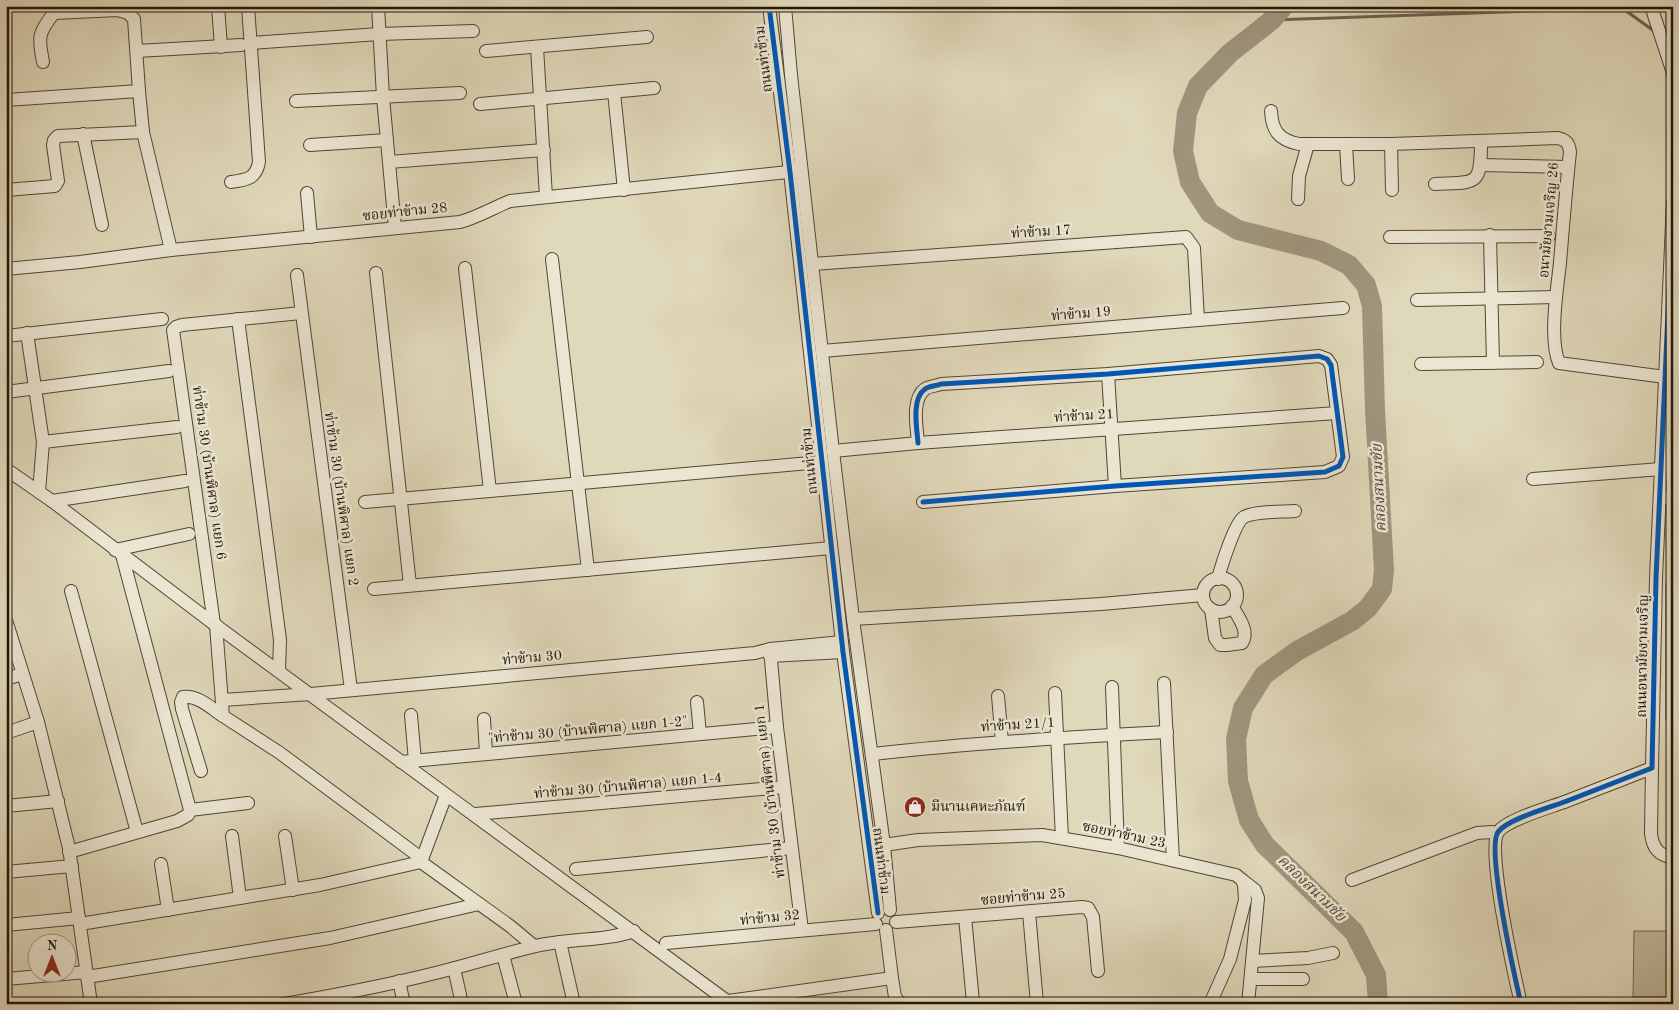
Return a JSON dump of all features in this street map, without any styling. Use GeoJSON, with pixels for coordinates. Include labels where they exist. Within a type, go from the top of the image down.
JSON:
{"type":"FeatureCollection","features":[{"type":"Feature","properties":{"kind":"street"},"geometry":{"type":"LineString","coordinates":[[218,6],[221,47]]}},
{"type":"Feature","properties":{"kind":"street"},"geometry":{"type":"LineString","coordinates":[[231,182],[243,181],[254,177],[258,170],[259,162],[245,44],[248,6]]}},
{"type":"Feature","properties":{"kind":"street"},"geometry":{"type":"LineString","coordinates":[[378,6],[383,97],[395,228]]}},
{"type":"Feature","properties":{"kind":"street","name":"ถนนท่าข้าม"},"geometry":{"type":"LineString","coordinates":[[769,6],[813,264],[832,451],[884,845],[885,920]]}},
{"type":"Feature","properties":{"kind":"street","name":"ถนนท่าข้าม"},"geometry":{"type":"LineString","coordinates":[[786,6],[796,171],[821,462],[867,843],[885,920]]}},
{"type":"Feature","properties":{"kind":"street"},"geometry":{"type":"LineString","coordinates":[[1651,6],[1673,72]]}},
{"type":"Feature","properties":{"kind":"street"},"geometry":{"type":"LineString","coordinates":[[43,62],[40,35],[42,27],[54,10],[117,10],[128,13],[134,19],[144,132],[171,250]]}},
{"type":"Feature","properties":{"kind":"street"},"geometry":{"type":"LineString","coordinates":[[137,51],[221,47],[379,34],[473,31]]}},
{"type":"Feature","properties":{"kind":"street"},"geometry":{"type":"LineString","coordinates":[[486,51],[647,37]]}},
{"type":"Feature","properties":{"kind":"street"},"geometry":{"type":"LineString","coordinates":[[537,47],[546,197]]}},
{"type":"Feature","properties":{"kind":"street"},"geometry":{"type":"LineString","coordinates":[[480,104],[540,100],[654,88]]}},
{"type":"Feature","properties":{"kind":"street"},"geometry":{"type":"LineString","coordinates":[[6,100],[139,91]]}},
{"type":"Feature","properties":{"kind":"street"},"geometry":{"type":"LineString","coordinates":[[614,92],[624,190]]}},
{"type":"Feature","properties":{"kind":"street"},"geometry":{"type":"LineString","coordinates":[[296,101],[460,93]]}},
{"type":"Feature","properties":{"kind":"street","name":"อนามัยงามเจริญ 26"},"geometry":{"type":"LineString","coordinates":[[1271,111],[1271,123],[1277,134],[1288,142],[1308,144],[1391,144],[1558,138],[1564,140],[1570,145],[1556,297],[1555,354],[1559,363],[1665,377]]}},
{"type":"Feature","properties":{"kind":"street"},"geometry":{"type":"LineString","coordinates":[[6,190],[55,186],[58,181],[54,140],[58,136],[144,132]]}},
{"type":"Feature","properties":{"kind":"street"},"geometry":{"type":"LineString","coordinates":[[83,134],[102,225]]}},
{"type":"Feature","properties":{"kind":"street"},"geometry":{"type":"LineString","coordinates":[[310,145],[387,140]]}},
{"type":"Feature","properties":{"kind":"street"},"geometry":{"type":"LineString","coordinates":[[1435,184],[1471,181],[1480,172],[1481,141]]}},
{"type":"Feature","properties":{"kind":"street"},"geometry":{"type":"LineString","coordinates":[[1298,199],[1299,176],[1308,144]]}},
{"type":"Feature","properties":{"kind":"street"},"geometry":{"type":"LineString","coordinates":[[1346,144],[1348,179]]}},
{"type":"Feature","properties":{"kind":"street"},"geometry":{"type":"LineString","coordinates":[[1391,144],[1392,190]]}},
{"type":"Feature","properties":{"kind":"street"},"geometry":{"type":"LineString","coordinates":[[389,162],[544,150]]}},
{"type":"Feature","properties":{"kind":"street"},"geometry":{"type":"LineString","coordinates":[[1481,165],[1568,168]]}},
{"type":"Feature","properties":{"kind":"street","name":"ซอยท่าข้าม 28"},"geometry":{"type":"LineString","coordinates":[[6,269],[80,262],[171,250],[460,222],[510,202],[796,171]]}},
{"type":"Feature","properties":{"kind":"street"},"geometry":{"type":"LineString","coordinates":[[307,193],[311,237]]}},
{"type":"Feature","properties":{"kind":"street","name":"ถนนอนามัยงามเจริญ"},"geometry":{"type":"LineString","coordinates":[[1673,202],[1665,377],[1668,395],[1661,469],[1666,498],[1653,701],[1651,834],[1652,843],[1656,850],[1663,856],[1673,858]]}},
{"type":"Feature","properties":{"kind":"street"},"geometry":{"type":"LineString","coordinates":[[1490,235],[1494,363]]}},
{"type":"Feature","properties":{"kind":"street"},"geometry":{"type":"LineString","coordinates":[[1390,238],[1490,235],[1549,236]]}},
{"type":"Feature","properties":{"kind":"street","name":"ท่าข้าม 17"},"geometry":{"type":"LineString","coordinates":[[813,264],[1186,237],[1194,248],[1198,319]]}},
{"type":"Feature","properties":{"kind":"street"},"geometry":{"type":"LineString","coordinates":[[552,259],[588,570]]}},
{"type":"Feature","properties":{"kind":"street"},"geometry":{"type":"LineString","coordinates":[[465,268],[490,491]]}},
{"type":"Feature","properties":{"kind":"street"},"geometry":{"type":"LineString","coordinates":[[376,274],[410,585]]}},
{"type":"Feature","properties":{"kind":"street","name":"ท่าข้าม 30 (บ้านพิศาล) แยก 2"},"geometry":{"type":"LineString","coordinates":[[297,275],[351,690]]}},
{"type":"Feature","properties":{"kind":"street"},"geometry":{"type":"LineString","coordinates":[[1418,300],[1556,297]]}},
{"type":"Feature","properties":{"kind":"street","name":"ท่าข้าม 19"},"geometry":{"type":"LineString","coordinates":[[822,351],[1343,308]]}},
{"type":"Feature","properties":{"kind":"street"},"geometry":{"type":"LineString","coordinates":[[279,671],[280,640],[238,319],[301,313]]}},
{"type":"Feature","properties":{"kind":"street"},"geometry":{"type":"LineString","coordinates":[[6,336],[162,319]]}},
{"type":"Feature","properties":{"kind":"street","name":"ท่าข้าม 30 (บ้านพิศาล) แยก 6"},"geometry":{"type":"LineString","coordinates":[[223,716],[215,625],[173,330],[176,326],[182,324],[238,319]]}},
{"type":"Feature","properties":{"kind":"street"},"geometry":{"type":"LineString","coordinates":[[27,333],[43,442],[40,492]]}},
{"type":"Feature","properties":{"kind":"street"},"geometry":{"type":"LineString","coordinates":[[918,443],[916,412],[918,396],[926,388],[941,384],[1108,374],[1319,356],[1327,359],[1331,365],[1343,458],[1339,466],[1333,470],[923,502]]}},
{"type":"Feature","properties":{"kind":"street"},"geometry":{"type":"LineString","coordinates":[[1421,364],[1537,362]]}},
{"type":"Feature","properties":{"kind":"street"},"geometry":{"type":"LineString","coordinates":[[6,392],[169,371]]}},
{"type":"Feature","properties":{"kind":"street"},"geometry":{"type":"LineString","coordinates":[[1108,374],[1115,486]]}},
{"type":"Feature","properties":{"kind":"street","name":"ท่าข้าม 21"},"geometry":{"type":"LineString","coordinates":[[832,451],[918,443],[1337,413]]}},
{"type":"Feature","properties":{"kind":"street"},"geometry":{"type":"LineString","coordinates":[[43,442],[176,427]]}},
{"type":"Feature","properties":{"kind":"street"},"geometry":{"type":"LineString","coordinates":[[365,502],[821,462]]}},
{"type":"Feature","properties":{"kind":"street"},"geometry":{"type":"LineString","coordinates":[[6,469],[40,492],[215,625],[446,795],[475,814],[729,1003],[892,978]]}},
{"type":"Feature","properties":{"kind":"street"},"geometry":{"type":"LineString","coordinates":[[1533,479],[1661,469]]}},
{"type":"Feature","properties":{"kind":"street"},"geometry":{"type":"LineString","coordinates":[[52,501],[186,481]]}},
{"type":"Feature","properties":{"kind":"street"},"geometry":{"type":"LineString","coordinates":[[1218,579],[1229,545],[1243,517],[1295,511]]}},
{"type":"Feature","properties":{"kind":"street"},"geometry":{"type":"LineString","coordinates":[[118,552],[189,534]]}},
{"type":"Feature","properties":{"kind":"street"},"geometry":{"type":"LineString","coordinates":[[374,589],[831,548]]}},
{"type":"Feature","properties":{"kind":"street"},"geometry":{"type":"LineString","coordinates":[[69,852],[185,818],[190,810],[118,552]]}},
{"type":"Feature","properties":{"kind":"street"},"geometry":{"type":"LineString","coordinates":[[1218,579],[1223,579],[1233,585],[1237,596],[1229,610],[1220,612],[1211,609],[1205,603],[1203,596],[1209,582],[1218,579]]}},
{"type":"Feature","properties":{"kind":"street"},"geometry":{"type":"LineString","coordinates":[[71,591],[137,832]]}},
{"type":"Feature","properties":{"kind":"street"},"geometry":{"type":"LineString","coordinates":[[853,619],[1046,608],[1203,596]]}},
{"type":"Feature","properties":{"kind":"street"},"geometry":{"type":"LineString","coordinates":[[1211,609],[1215,638],[1220,645],[1227,646],[1242,643],[1245,637],[1244,628],[1232,606]]}},
{"type":"Feature","properties":{"kind":"street"},"geometry":{"type":"LineString","coordinates":[[7,623],[38,722],[58,801],[72,866],[91,1004]]}},
{"type":"Feature","properties":{"kind":"street","name":"ท่าข้าม 30"},"geometry":{"type":"LineString","coordinates":[[222,700],[311,694],[755,653],[843,647]]}},
{"type":"Feature","properties":{"kind":"street","name":"ท่าข้าม 30 (บ้านพิศาล) แยก 1"},"geometry":{"type":"LineString","coordinates":[[770,652],[777,727],[802,930]]}},
{"type":"Feature","properties":{"kind":"street"},"geometry":{"type":"LineString","coordinates":[[6,679],[22,674]]}},
{"type":"Feature","properties":{"kind":"street"},"geometry":{"type":"LineString","coordinates":[[1164,683],[1173,860]]}},
{"type":"Feature","properties":{"kind":"street"},"geometry":{"type":"LineString","coordinates":[[1112,687],[1118,848]]}},
{"type":"Feature","properties":{"kind":"street"},"geometry":{"type":"LineString","coordinates":[[1054,693],[1062,838]]}},
{"type":"Feature","properties":{"kind":"street"},"geometry":{"type":"LineString","coordinates":[[201,771],[181,702],[183,697],[190,696],[197,699],[280,753],[534,946]]}},
{"type":"Feature","properties":{"kind":"street"},"geometry":{"type":"LineString","coordinates":[[998,696],[1002,742]]}},
{"type":"Feature","properties":{"kind":"street"},"geometry":{"type":"LineString","coordinates":[[697,702],[700,734]]}},
{"type":"Feature","properties":{"kind":"street"},"geometry":{"type":"LineString","coordinates":[[411,714],[414,761]]}},
{"type":"Feature","properties":{"kind":"street"},"geometry":{"type":"LineString","coordinates":[[484,719],[486,754]]}},
{"type":"Feature","properties":{"kind":"street"},"geometry":{"type":"LineString","coordinates":[[6,733],[38,722]]}},
{"type":"Feature","properties":{"kind":"street","name":"\"ท่าข้าม 30 (บ้านพิศาล) แยก 1-2\""},"geometry":{"type":"LineString","coordinates":[[401,762],[777,727]]}},
{"type":"Feature","properties":{"kind":"street","name":"ท่าข้าม 21/1"},"geometry":{"type":"LineString","coordinates":[[873,754],[1057,737],[1167,732]]}},
{"type":"Feature","properties":{"kind":"street"},"geometry":{"type":"LineString","coordinates":[[1522,1004],[1509,945],[1499,884],[1495,851],[1497,834],[1508,824],[1529,815],[1652,768]]}},
{"type":"Feature","properties":{"kind":"street","name":"ท่าข้าม 30 (บ้านพิศาล) แยก 1-4"},"geometry":{"type":"LineString","coordinates":[[475,814],[784,787]]}},
{"type":"Feature","properties":{"kind":"street"},"geometry":{"type":"LineString","coordinates":[[421,860],[446,795]]}},
{"type":"Feature","properties":{"kind":"street"},"geometry":{"type":"LineString","coordinates":[[6,806],[58,801]]}},
{"type":"Feature","properties":{"kind":"street"},"geometry":{"type":"LineString","coordinates":[[190,810],[248,803]]}},
{"type":"Feature","properties":{"kind":"street"},"geometry":{"type":"LineString","coordinates":[[1352,880],[1477,833],[1492,832],[1497,834]]}},
{"type":"Feature","properties":{"kind":"street","name":"ซอยท่าข้าม 23"},"geometry":{"type":"LineString","coordinates":[[867,843],[884,845],[918,840],[1027,835],[1062,838],[1173,860],[1232,874],[1242,880]]}},
{"type":"Feature","properties":{"kind":"street"},"geometry":{"type":"LineString","coordinates":[[232,836],[240,898]]}},
{"type":"Feature","properties":{"kind":"street"},"geometry":{"type":"LineString","coordinates":[[284,836],[293,890]]}},
{"type":"Feature","properties":{"kind":"street"},"geometry":{"type":"LineString","coordinates":[[576,869],[791,848]]}},
{"type":"Feature","properties":{"kind":"street"},"geometry":{"type":"LineString","coordinates":[[6,925],[80,921],[168,910],[320,885],[421,860]]}},
{"type":"Feature","properties":{"kind":"street"},"geometry":{"type":"LineString","coordinates":[[161,864],[168,910]]}},
{"type":"Feature","properties":{"kind":"street"},"geometry":{"type":"LineString","coordinates":[[6,872],[72,866]]}},
{"type":"Feature","properties":{"kind":"street"},"geometry":{"type":"LineString","coordinates":[[1242,880],[1255,890],[1258,898],[1248,1004]]}},
{"type":"Feature","properties":{"kind":"street"},"geometry":{"type":"LineString","coordinates":[[1210,1004],[1230,959],[1238,933],[1245,900],[1242,880]]}},
{"type":"Feature","properties":{"kind":"street"},"geometry":{"type":"LineString","coordinates":[[6,979],[87,975],[330,938],[479,904]]}},
{"type":"Feature","properties":{"kind":"street","name":"ซอยท่าข้าม 25"},"geometry":{"type":"LineString","coordinates":[[885,920],[965,917],[1088,908],[1093,917],[1098,971]]}},
{"type":"Feature","properties":{"kind":"street"},"geometry":{"type":"LineString","coordinates":[[1029,912],[1037,1004]]}},
{"type":"Feature","properties":{"kind":"street"},"geometry":{"type":"LineString","coordinates":[[965,917],[973,1002]]}},
{"type":"Feature","properties":{"kind":"street"},"geometry":{"type":"LineString","coordinates":[[885,920],[895,997],[902,1004]]}},
{"type":"Feature","properties":{"kind":"street","name":"ท่าข้าม 32"},"geometry":{"type":"LineString","coordinates":[[666,943],[885,920]]}},
{"type":"Feature","properties":{"kind":"street"},"geometry":{"type":"LineString","coordinates":[[284,1004],[340,999],[399,981],[534,946],[604,939],[634,931]]}},
{"type":"Feature","properties":{"kind":"street"},"geometry":{"type":"LineString","coordinates":[[560,942],[574,1004]]}},
{"type":"Feature","properties":{"kind":"street"},"geometry":{"type":"LineString","coordinates":[[1252,961],[1282,960],[1333,953]]}},
{"type":"Feature","properties":{"kind":"street"},"geometry":{"type":"LineString","coordinates":[[503,955],[516,1004]]}},
{"type":"Feature","properties":{"kind":"street"},"geometry":{"type":"LineString","coordinates":[[454,968],[462,1004]]}},
{"type":"Feature","properties":{"kind":"street"},"geometry":{"type":"LineString","coordinates":[[1251,979],[1303,979]]}},
{"type":"Feature","properties":{"kind":"street"},"geometry":{"type":"LineString","coordinates":[[399,981],[404,1004]]}},
{"type":"Feature","properties":{"kind":"shaded area"},"geometry":{"type":"Polygon","coordinates":[[[1673,582],[1673,720],[1666,720],[1666,583],[1673,582]]]}},
{"type":"Feature","properties":{"kind":"shaded area"},"geometry":{"type":"Polygon","coordinates":[[[1634,931],[1673,931],[1673,997],[1633,997],[1634,931]]]}},
{"type":"Feature","properties":{"kind":"waterway","name":"คลองสนามชัย"},"geometry":{"type":"LineString","coordinates":[[1284,6],[1272,20],[1230,53],[1198,86],[1187,113],[1183,151],[1190,182],[1210,213],[1238,230],[1321,251],[1349,265],[1366,285],[1372,306],[1375,410],[1384,570],[1382,589],[1368,608],[1352,621],[1297,651],[1264,675],[1243,708],[1236,739],[1238,781],[1249,820],[1265,845],[1354,932],[1376,975],[1378,1004]]}},
{"type":"Feature","properties":{"kind":"waterway"},"geometry":{"type":"LineString","coordinates":[[1272,20],[1622,8],[1654,31]]}},
{"type":"Feature","properties":{"kind":"cycle path"},"geometry":{"type":"LineString","coordinates":[[769,6],[790,172],[843,652],[878,913]]}},
{"type":"Feature","properties":{"kind":"cycle path"},"geometry":{"type":"LineString","coordinates":[[1521,1004],[1498,887],[1495,843],[1498,832],[1503,827],[1520,818],[1652,768],[1656,578],[1673,202]]}},
{"type":"Feature","properties":{"kind":"cycle path"},"geometry":{"type":"LineString","coordinates":[[918,443],[916,414],[918,400],[925,389],[941,384],[1108,374],[1319,356],[1327,359],[1331,365],[1343,457],[1339,466],[1325,472],[1115,486],[923,502]]}},
{"type":"Feature","properties":{"kind":"place","name":"มีนานเคหะภัณฑ์"},"geometry":{"type":"Point","coordinates":[915,807]}}]}
